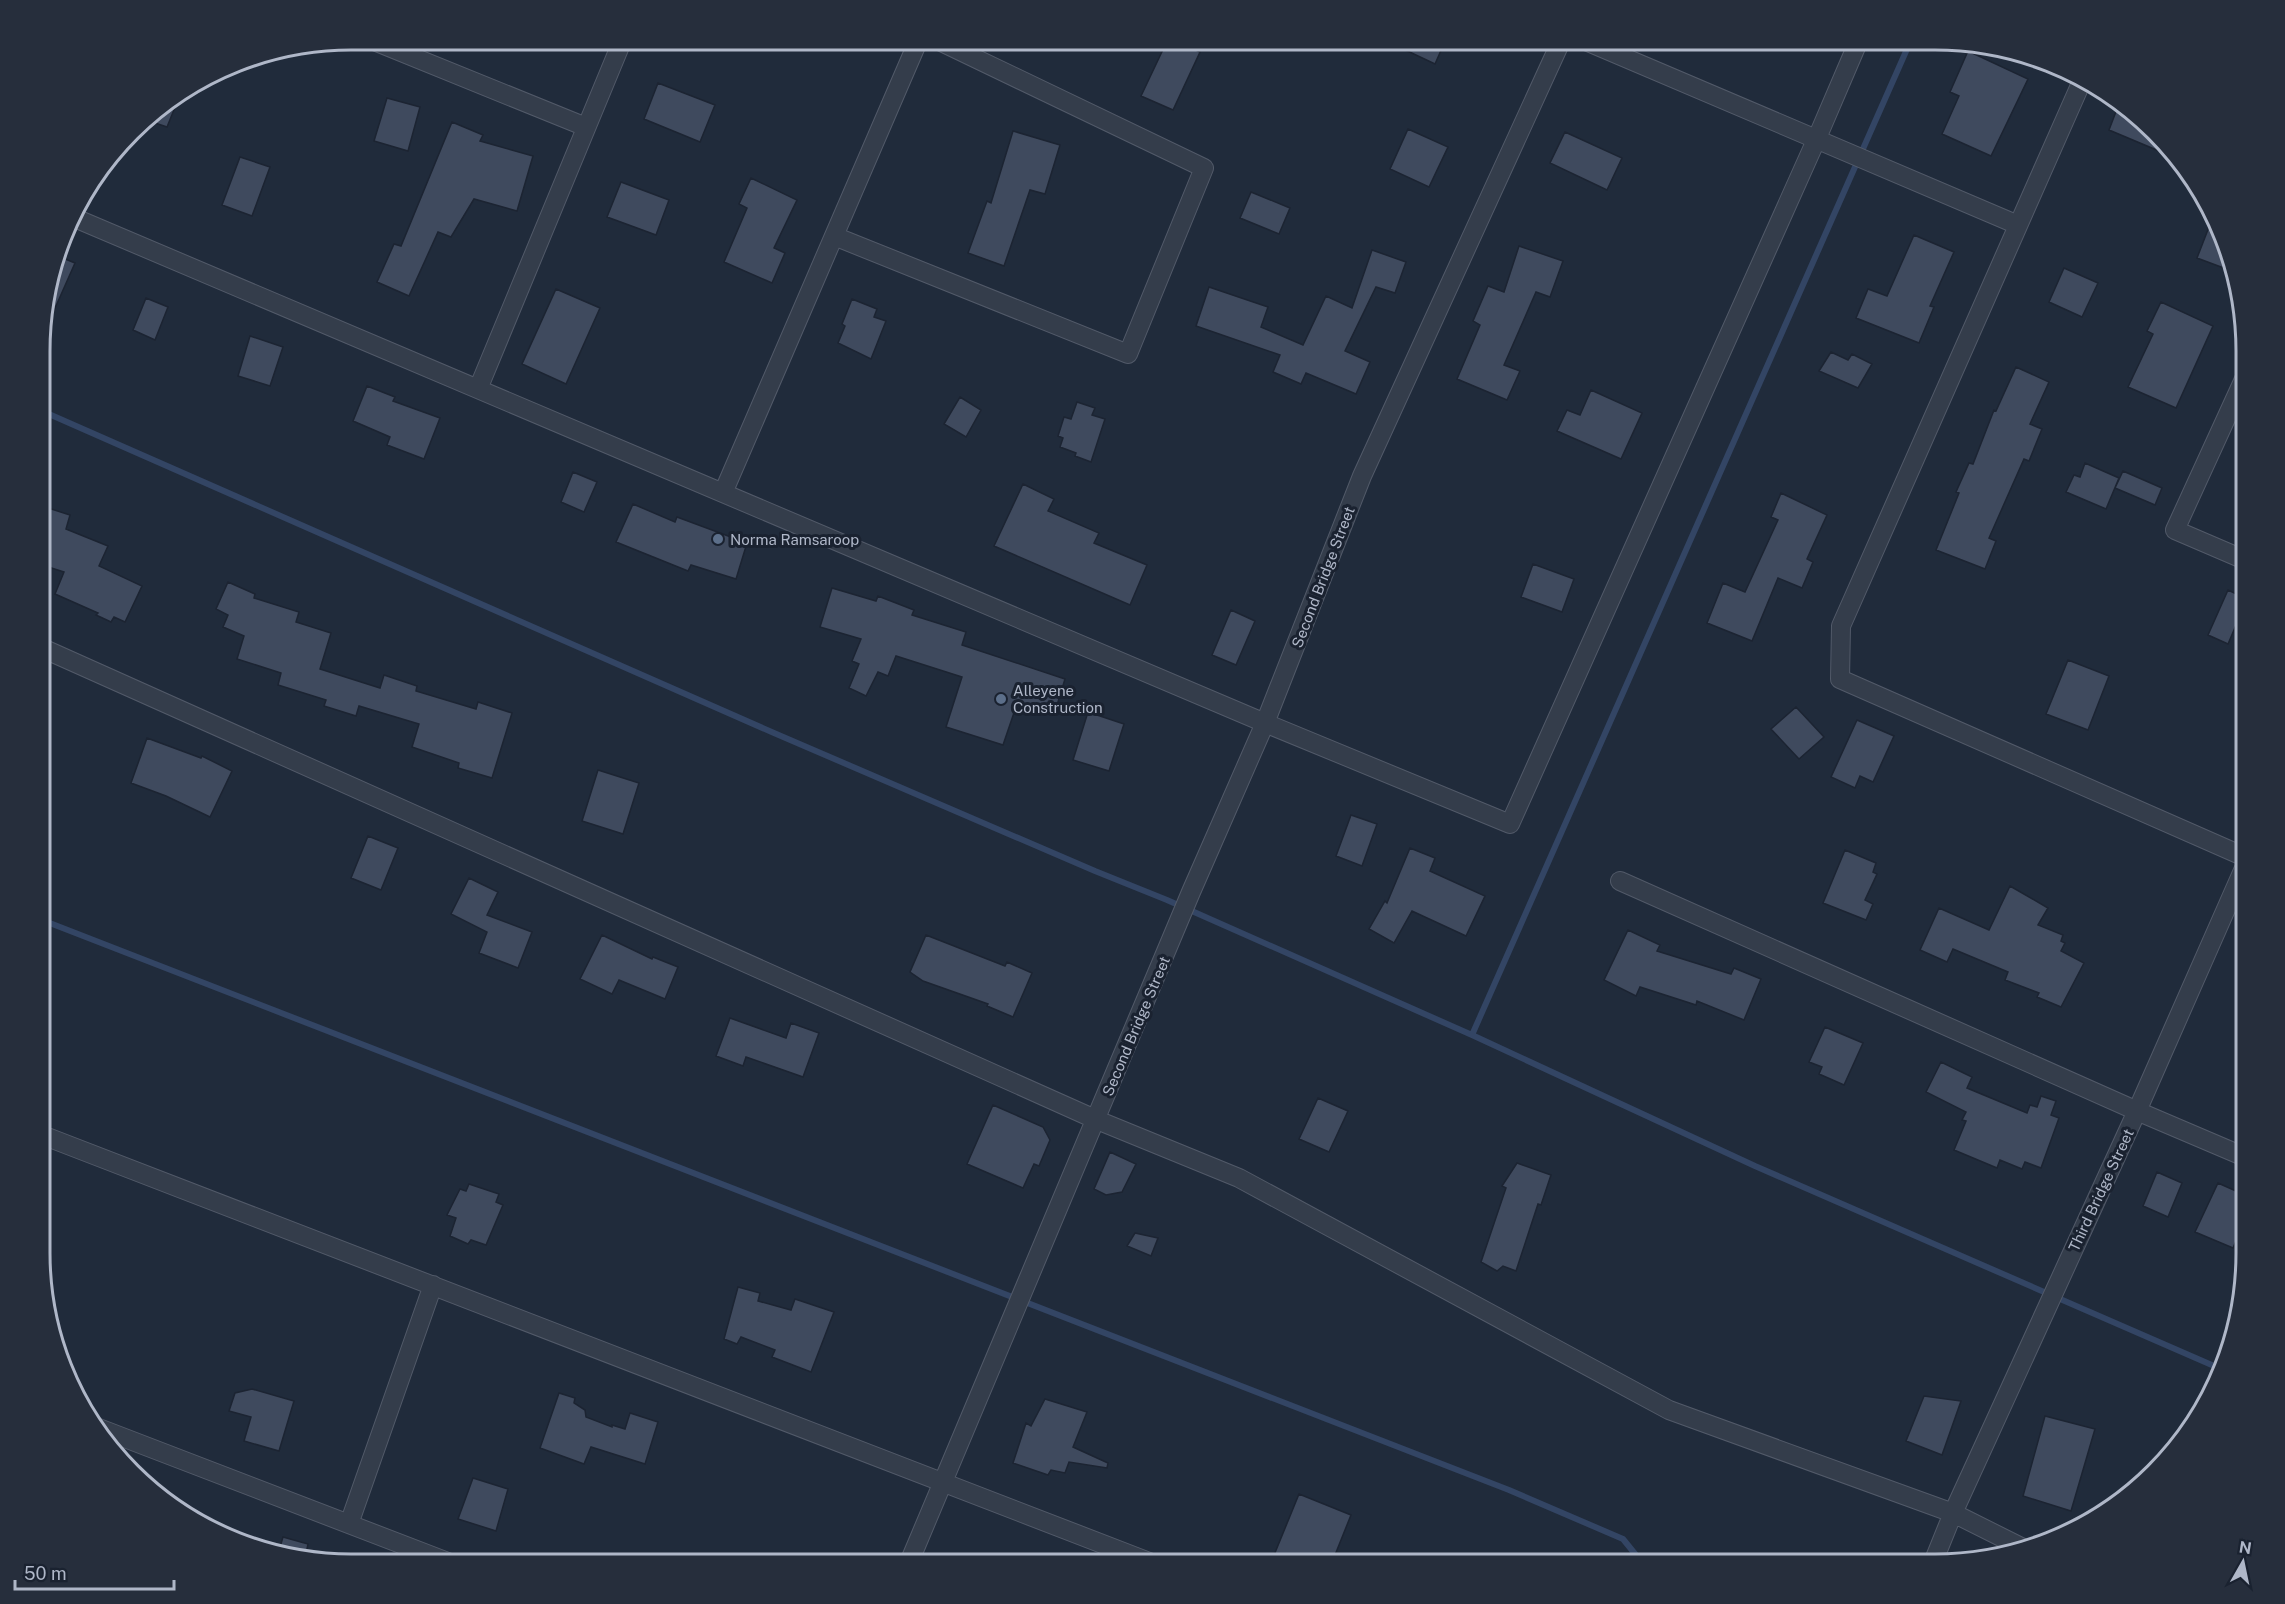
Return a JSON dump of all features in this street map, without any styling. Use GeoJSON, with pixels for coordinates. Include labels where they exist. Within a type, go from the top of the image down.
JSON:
{"type":"FeatureCollection","features":[{"type":"Feature","properties":{"kind":"street"},"geometry":{"type":"LineString","coordinates":[[396,50],[586,128]]}},
{"type":"Feature","properties":{"kind":"street"},"geometry":{"type":"LineString","coordinates":[[478,389],[618,50]]}},
{"type":"Feature","properties":{"kind":"street"},"geometry":{"type":"LineString","coordinates":[[723,493],[914,50]]}},
{"type":"Feature","properties":{"kind":"street"},"geometry":{"type":"LineString","coordinates":[[834,236],[1128,354],[1204,168],[957,50]]}},
{"type":"Feature","properties":{"kind":"street","name":"Second Bridge Street"},"geometry":{"type":"LineString","coordinates":[[913,1554],[1191,892],[1265,723],[1362,476],[1557,50]]}},
{"type":"Feature","properties":{"kind":"street"},"geometry":{"type":"LineString","coordinates":[[1607,50],[2018,225]]}},
{"type":"Feature","properties":{"kind":"street"},"geometry":{"type":"LineString","coordinates":[[79,220],[1265,723],[1510,824],[1817,138],[1854,50]]}},
{"type":"Feature","properties":{"kind":"street"},"geometry":{"type":"LineString","coordinates":[[2079,87],[1841,626],[1840,680],[2236,853]]}},
{"type":"Feature","properties":{"kind":"street"},"geometry":{"type":"LineString","coordinates":[[2236,397],[2175,530],[2236,556]]}},
{"type":"Feature","properties":{"kind":"street"},"geometry":{"type":"LineString","coordinates":[[50,652],[1097,1120],[1239,1178],[1669,1410],[1953,1513],[2014,1543]]}},
{"type":"Feature","properties":{"kind":"street"},"geometry":{"type":"LineString","coordinates":[[1620,882],[2137,1112],[2236,1153]]}},
{"type":"Feature","properties":{"kind":"street","name":"Third Bridge Street"},"geometry":{"type":"LineString","coordinates":[[1936,1554],[1953,1513],[2137,1112],[2236,886]]}},
{"type":"Feature","properties":{"kind":"street"},"geometry":{"type":"LineString","coordinates":[[50,1138],[1129,1554]]}},
{"type":"Feature","properties":{"kind":"street"},"geometry":{"type":"LineString","coordinates":[[350,1524],[433,1286]]}},
{"type":"Feature","properties":{"kind":"street"},"geometry":{"type":"LineString","coordinates":[[108,1432],[427,1554]]}},
{"type":"Feature","properties":{"kind":"building"},"geometry":{"type":"Polygon","coordinates":[[[1163,50],[1200,52],[1173,110],[1141,96],[1163,50]]]}},
{"type":"Feature","properties":{"kind":"building"},"geometry":{"type":"Polygon","coordinates":[[[1405,50],[1441,50],[1435,64],[1405,50]]]}},
{"type":"Feature","properties":{"kind":"building"},"geometry":{"type":"Polygon","coordinates":[[[1968,51],[2028,79],[1991,156],[1942,134],[1959,96],[1950,92],[1968,51]]]}},
{"type":"Feature","properties":{"kind":"building"},"geometry":{"type":"Polygon","coordinates":[[[658,83],[715,105],[700,142],[644,119],[658,83]]]}},
{"type":"Feature","properties":{"kind":"building"},"geometry":{"type":"Polygon","coordinates":[[[387,98],[420,107],[408,151],[374,141],[387,98]]]}},
{"type":"Feature","properties":{"kind":"building"},"geometry":{"type":"Polygon","coordinates":[[[176,105],[167,127],[154,123],[176,105]]]}},
{"type":"Feature","properties":{"kind":"building"},"geometry":{"type":"Polygon","coordinates":[[[2116,111],[2161,152],[2109,130],[2116,111]]]}},
{"type":"Feature","properties":{"kind":"building"},"geometry":{"type":"Polygon","coordinates":[[[452,122],[483,135],[480,141],[533,156],[517,211],[474,199],[451,237],[438,232],[409,296],[377,282],[394,244],[401,246],[452,122]]]}},
{"type":"Feature","properties":{"kind":"building"},"geometry":{"type":"Polygon","coordinates":[[[1408,129],[1448,147],[1429,187],[1390,169],[1408,129]]]}},
{"type":"Feature","properties":{"kind":"building"},"geometry":{"type":"Polygon","coordinates":[[[1013,131],[1060,145],[1045,194],[1030,190],[1004,266],[968,253],[987,201],[991,203],[1013,131]]]}},
{"type":"Feature","properties":{"kind":"building"},"geometry":{"type":"Polygon","coordinates":[[[1565,132],[1622,158],[1607,190],[1550,163],[1565,132]]]}},
{"type":"Feature","properties":{"kind":"building"},"geometry":{"type":"Polygon","coordinates":[[[240,157],[270,167],[252,216],[222,205],[240,157]]]}},
{"type":"Feature","properties":{"kind":"building"},"geometry":{"type":"Polygon","coordinates":[[[751,178],[797,200],[774,248],[785,253],[772,283],[724,262],[747,208],[739,204],[751,178]]]}},
{"type":"Feature","properties":{"kind":"building"},"geometry":{"type":"Polygon","coordinates":[[[621,182],[669,200],[656,235],[607,217],[621,182]]]}},
{"type":"Feature","properties":{"kind":"building"},"geometry":{"type":"Polygon","coordinates":[[[1251,192],[1290,208],[1279,234],[1240,218],[1251,192]]]}},
{"type":"Feature","properties":{"kind":"building"},"geometry":{"type":"Polygon","coordinates":[[[2209,227],[2224,268],[2197,258],[2209,227]]]}},
{"type":"Feature","properties":{"kind":"building"},"geometry":{"type":"Polygon","coordinates":[[[1914,235],[1954,252],[1930,306],[1934,307],[1919,343],[1856,318],[1868,289],[1887,296],[1914,235]]]}},
{"type":"Feature","properties":{"kind":"building"},"geometry":{"type":"Polygon","coordinates":[[[1519,246],[1563,261],[1550,297],[1536,292],[1504,365],[1520,371],[1507,400],[1457,379],[1480,325],[1473,321],[1488,286],[1504,292],[1519,246]]]}},
{"type":"Feature","properties":{"kind":"building"},"geometry":{"type":"Polygon","coordinates":[[[1372,250],[1406,262],[1395,293],[1376,287],[1345,351],[1370,362],[1356,394],[1306,373],[1301,384],[1273,372],[1280,355],[1196,326],[1209,287],[1268,307],[1261,327],[1303,345],[1326,296],[1352,308],[1372,250]]]}},
{"type":"Feature","properties":{"kind":"building"},"geometry":{"type":"Polygon","coordinates":[[[64,258],[75,263],[52,315],[55,292],[64,258]]]}},
{"type":"Feature","properties":{"kind":"building"},"geometry":{"type":"Polygon","coordinates":[[[2064,268],[2098,283],[2082,317],[2049,302],[2064,268]]]}},
{"type":"Feature","properties":{"kind":"building"},"geometry":{"type":"Polygon","coordinates":[[[556,289],[600,308],[566,384],[522,364],[556,289]]]}},
{"type":"Feature","properties":{"kind":"building"},"geometry":{"type":"Polygon","coordinates":[[[146,298],[168,307],[155,340],[133,330],[146,298]]]}},
{"type":"Feature","properties":{"kind":"building"},"geometry":{"type":"Polygon","coordinates":[[[852,299],[877,309],[874,317],[886,321],[871,359],[838,343],[845,326],[842,324],[852,299]]]}},
{"type":"Feature","properties":{"kind":"building"},"geometry":{"type":"Polygon","coordinates":[[[2161,302],[2213,326],[2176,408],[2128,387],[2153,334],[2147,331],[2161,302]]]}},
{"type":"Feature","properties":{"kind":"building"},"geometry":{"type":"Polygon","coordinates":[[[250,336],[283,347],[270,386],[238,376],[250,336]]]}},
{"type":"Feature","properties":{"kind":"building"},"geometry":{"type":"Polygon","coordinates":[[[1831,352],[1848,360],[1852,354],[1872,364],[1858,388],[1819,371],[1831,352]]]}},
{"type":"Feature","properties":{"kind":"building"},"geometry":{"type":"Polygon","coordinates":[[[2016,367],[2049,382],[2030,424],[2042,429],[2029,461],[2024,459],[1989,538],[1996,541],[1985,569],[1936,550],[1959,493],[1956,492],[1969,463],[1973,464],[1994,410],[1996,411],[2016,367]]]}},
{"type":"Feature","properties":{"kind":"building"},"geometry":{"type":"Polygon","coordinates":[[[367,386],[395,397],[393,401],[440,418],[424,459],[387,445],[390,437],[353,421],[367,386]]]}},
{"type":"Feature","properties":{"kind":"building"},"geometry":{"type":"Polygon","coordinates":[[[1591,390],[1642,413],[1621,459],[1557,431],[1567,410],[1580,415],[1591,390]]]}},
{"type":"Feature","properties":{"kind":"building"},"geometry":{"type":"Polygon","coordinates":[[[960,397],[981,410],[966,437],[944,424],[960,397]]]}},
{"type":"Feature","properties":{"kind":"building"},"geometry":{"type":"Polygon","coordinates":[[[1077,402],[1095,408],[1092,415],[1105,419],[1091,462],[1060,447],[1063,438],[1058,436],[1064,417],[1071,419],[1077,402]]]}},
{"type":"Feature","properties":{"kind":"building"},"geometry":{"type":"Polygon","coordinates":[[[2085,463],[2119,478],[2106,509],[2066,492],[2074,475],[2080,477],[2085,463]]]}},
{"type":"Feature","properties":{"kind":"building"},"geometry":{"type":"Polygon","coordinates":[[[2123,471],[2162,488],[2155,505],[2115,488],[2123,471]]]}},
{"type":"Feature","properties":{"kind":"building"},"geometry":{"type":"Polygon","coordinates":[[[573,472],[597,482],[584,512],[561,502],[573,472]]]}},
{"type":"Feature","properties":{"kind":"building"},"geometry":{"type":"Polygon","coordinates":[[[1023,484],[1054,499],[1048,511],[1099,533],[1094,543],[1147,565],[1130,605],[994,546],[1023,484]]]}},
{"type":"Feature","properties":{"kind":"building"},"geometry":{"type":"Polygon","coordinates":[[[1781,493],[1827,515],[1807,559],[1813,562],[1802,588],[1778,578],[1752,641],[1707,623],[1723,583],[1745,592],[1778,520],[1771,517],[1781,493]]]}},
{"type":"Feature","properties":{"kind":"building"},"geometry":{"type":"Polygon","coordinates":[[[633,504],[675,522],[677,517],[747,543],[736,579],[691,565],[688,571],[616,542],[633,504]]]}},
{"type":"Feature","properties":{"kind":"building"},"geometry":{"type":"Polygon","coordinates":[[[50,509],[70,515],[66,529],[108,546],[99,566],[142,586],[125,622],[114,617],[111,622],[96,615],[98,613],[55,594],[64,572],[50,568],[50,509]]]}},
{"type":"Feature","properties":{"kind":"building"},"geometry":{"type":"Polygon","coordinates":[[[1533,564],[1574,579],[1562,612],[1521,597],[1533,564]]]}},
{"type":"Feature","properties":{"kind":"building"},"geometry":{"type":"Polygon","coordinates":[[[228,582],[255,594],[254,598],[299,612],[296,622],[331,633],[320,669],[380,688],[384,675],[417,686],[416,691],[476,709],[478,702],[512,713],[492,778],[458,768],[459,763],[412,747],[419,724],[359,706],[356,716],[324,706],[326,700],[278,685],[281,673],[237,659],[244,636],[223,627],[228,615],[216,609],[228,582]]]}},
{"type":"Feature","properties":{"kind":"building"},"geometry":{"type":"Polygon","coordinates":[[[832,588],[876,601],[878,596],[914,610],[912,615],[966,632],[962,645],[1065,679],[1054,715],[1017,704],[1003,745],[946,727],[962,677],[896,656],[888,676],[878,672],[866,696],[849,688],[859,664],[852,661],[861,639],[820,627],[832,588]]]}},
{"type":"Feature","properties":{"kind":"building"},"geometry":{"type":"Polygon","coordinates":[[[2228,590],[2236,594],[2236,625],[2228,644],[2208,635],[2228,590]]]}},
{"type":"Feature","properties":{"kind":"building"},"geometry":{"type":"Polygon","coordinates":[[[1231,610],[1255,621],[1236,665],[1212,655],[1231,610]]]}},
{"type":"Feature","properties":{"kind":"building"},"geometry":{"type":"Polygon","coordinates":[[[2068,660],[2109,676],[2088,730],[2046,714],[2068,660]]]}},
{"type":"Feature","properties":{"kind":"building"},"geometry":{"type":"Polygon","coordinates":[[[1796,707],[1824,737],[1799,759],[1771,729],[1796,707]]]}},
{"type":"Feature","properties":{"kind":"building"},"geometry":{"type":"Polygon","coordinates":[[[1088,712],[1124,724],[1109,771],[1073,760],[1088,712]]]}},
{"type":"Feature","properties":{"kind":"building"},"geometry":{"type":"Polygon","coordinates":[[[1857,720],[1894,736],[1873,782],[1860,776],[1855,788],[1831,777],[1857,720]]]}},
{"type":"Feature","properties":{"kind":"building"},"geometry":{"type":"Polygon","coordinates":[[[147,738],[201,758],[202,756],[232,771],[210,817],[166,796],[131,783],[147,738]]]}},
{"type":"Feature","properties":{"kind":"building"},"geometry":{"type":"Polygon","coordinates":[[[598,770],[639,783],[623,834],[582,821],[598,770]]]}},
{"type":"Feature","properties":{"kind":"building"},"geometry":{"type":"Polygon","coordinates":[[[1351,815],[1377,824],[1362,866],[1336,856],[1351,815]]]}},
{"type":"Feature","properties":{"kind":"building"},"geometry":{"type":"Polygon","coordinates":[[[368,836],[398,848],[381,890],[351,878],[368,836]]]}},
{"type":"Feature","properties":{"kind":"building"},"geometry":{"type":"Polygon","coordinates":[[[1410,848],[1435,858],[1430,871],[1485,896],[1466,936],[1412,911],[1394,943],[1369,929],[1385,901],[1387,903],[1410,848]]]}},
{"type":"Feature","properties":{"kind":"building"},"geometry":{"type":"Polygon","coordinates":[[[1845,850],[1876,863],[1873,872],[1877,874],[1865,900],[1873,904],[1866,920],[1823,903],[1845,850]]]}},
{"type":"Feature","properties":{"kind":"building"},"geometry":{"type":"Polygon","coordinates":[[[469,878],[498,892],[487,915],[532,932],[518,968],[479,953],[487,932],[451,914],[469,878]]]}},
{"type":"Feature","properties":{"kind":"building"},"geometry":{"type":"Polygon","coordinates":[[[2010,886],[2048,908],[2038,925],[2063,935],[2061,941],[2065,943],[2061,951],[2084,963],[2061,1007],[2037,997],[2039,993],[2005,980],[2008,972],[1953,949],[1947,962],[1920,950],[1939,908],[1989,930],[2010,886]]]}},
{"type":"Feature","properties":{"kind":"building"},"geometry":{"type":"Polygon","coordinates":[[[1628,930],[1660,945],[1657,951],[1731,974],[1734,968],[1761,979],[1744,1020],[1697,1001],[1696,1005],[1640,987],[1636,996],[1604,980],[1628,930]]]}},
{"type":"Feature","properties":{"kind":"building"},"geometry":{"type":"Polygon","coordinates":[[[602,935],[652,959],[653,957],[678,967],[665,999],[619,980],[612,994],[580,979],[602,935]]]}},
{"type":"Feature","properties":{"kind":"building"},"geometry":{"type":"Polygon","coordinates":[[[926,935],[1005,966],[1007,962],[1032,973],[1013,1017],[987,1006],[988,1004],[923,981],[910,972],[926,935]]]}},
{"type":"Feature","properties":{"kind":"building"},"geometry":{"type":"Polygon","coordinates":[[[730,1018],[786,1038],[791,1023],[819,1033],[803,1077],[746,1057],[743,1066],[716,1056],[730,1018]]]}},
{"type":"Feature","properties":{"kind":"building"},"geometry":{"type":"Polygon","coordinates":[[[1825,1027],[1863,1043],[1844,1085],[1819,1074],[1822,1067],[1809,1062],[1825,1027]]]}},
{"type":"Feature","properties":{"kind":"building"},"geometry":{"type":"Polygon","coordinates":[[[1941,1062],[1972,1077],[1967,1088],[2027,1113],[2030,1105],[2037,1107],[2041,1096],[2056,1101],[2051,1115],[2059,1118],[2041,1168],[2025,1162],[2022,1169],[2000,1160],[1997,1168],[1954,1150],[1966,1121],[1962,1120],[1966,1112],[1926,1092],[1941,1062]]]}},
{"type":"Feature","properties":{"kind":"building"},"geometry":{"type":"Polygon","coordinates":[[[1318,1098],[1348,1111],[1329,1152],[1299,1139],[1318,1098]]]}},
{"type":"Feature","properties":{"kind":"building"},"geometry":{"type":"Polygon","coordinates":[[[993,1105],[1043,1127],[1050,1140],[1039,1166],[1034,1164],[1023,1188],[967,1164],[993,1105]]]}},
{"type":"Feature","properties":{"kind":"building"},"geometry":{"type":"Polygon","coordinates":[[[1110,1152],[1136,1164],[1122,1192],[1106,1195],[1094,1189],[1110,1152]]]}},
{"type":"Feature","properties":{"kind":"building"},"geometry":{"type":"Polygon","coordinates":[[[1517,1163],[1551,1175],[1541,1205],[1538,1204],[1516,1271],[1503,1266],[1497,1271],[1481,1262],[1506,1188],[1502,1186],[1517,1163]]]}},
{"type":"Feature","properties":{"kind":"building"},"geometry":{"type":"Polygon","coordinates":[[[2157,1172],[2182,1183],[2168,1217],[2143,1206],[2157,1172]]]}},
{"type":"Feature","properties":{"kind":"building"},"geometry":{"type":"Polygon","coordinates":[[[2218,1183],[2236,1191],[2236,1241],[2233,1248],[2195,1232],[2218,1183]]]}},
{"type":"Feature","properties":{"kind":"building"},"geometry":{"type":"Polygon","coordinates":[[[469,1184],[499,1194],[496,1202],[503,1205],[486,1245],[471,1240],[468,1244],[450,1236],[456,1218],[447,1215],[460,1189],[466,1191],[469,1184]]]}},
{"type":"Feature","properties":{"kind":"building"},"geometry":{"type":"Polygon","coordinates":[[[1135,1233],[1158,1238],[1151,1256],[1127,1246],[1135,1233]]]}},
{"type":"Feature","properties":{"kind":"building"},"geometry":{"type":"Polygon","coordinates":[[[738,1287],[760,1293],[758,1301],[791,1310],[795,1299],[834,1312],[811,1372],[772,1357],[775,1350],[741,1337],[737,1344],[724,1339],[738,1287]]]}},
{"type":"Feature","properties":{"kind":"building"},"geometry":{"type":"Polygon","coordinates":[[[252,1389],[294,1401],[279,1451],[244,1441],[251,1417],[229,1411],[235,1393],[252,1389]]]}},
{"type":"Feature","properties":{"kind":"building"},"geometry":{"type":"Polygon","coordinates":[[[559,1393],[575,1398],[574,1403],[585,1410],[586,1417],[612,1427],[612,1425],[625,1429],[630,1413],[658,1422],[645,1464],[591,1447],[584,1464],[540,1448],[559,1393]]]}},
{"type":"Feature","properties":{"kind":"building"},"geometry":{"type":"Polygon","coordinates":[[[1924,1396],[1961,1401],[1942,1455],[1906,1441],[1924,1396]]]}},
{"type":"Feature","properties":{"kind":"building"},"geometry":{"type":"Polygon","coordinates":[[[1045,1399],[1087,1412],[1073,1447],[1108,1463],[1107,1468],[1069,1462],[1065,1473],[1051,1470],[1048,1475],[1013,1463],[1026,1423],[1031,1426],[1045,1399]]]}},
{"type":"Feature","properties":{"kind":"building"},"geometry":{"type":"Polygon","coordinates":[[[2045,1416],[2095,1429],[2071,1511],[2023,1496],[2045,1416]]]}},
{"type":"Feature","properties":{"kind":"building"},"geometry":{"type":"Polygon","coordinates":[[[473,1478],[508,1489],[496,1531],[458,1519],[473,1478]]]}},
{"type":"Feature","properties":{"kind":"building"},"geometry":{"type":"Polygon","coordinates":[[[1299,1494],[1351,1515],[1335,1554],[1274,1554],[1299,1494]]]}},
{"type":"Feature","properties":{"kind":"building"},"geometry":{"type":"Polygon","coordinates":[[[283,1537],[308,1544],[307,1551],[280,1546],[283,1537]]]}},
{"type":"Feature","properties":{"kind":"waterway"},"geometry":{"type":"LineString","coordinates":[[1472,1035],[1907,50]]}},
{"type":"Feature","properties":{"kind":"waterway"},"geometry":{"type":"LineString","coordinates":[[50,415],[774,733],[1167,900],[1472,1035],[1755,1166],[2214,1366]]}},
{"type":"Feature","properties":{"kind":"waterway"},"geometry":{"type":"LineString","coordinates":[[50,923],[1509,1490],[1623,1539],[1635,1554]]}},
{"type":"Feature","properties":{"kind":"place","name":"Norma Ramsaroop"},"geometry":{"type":"Point","coordinates":[718,539]}},
{"type":"Feature","properties":{"kind":"place","name":"Alleyene Construction"},"geometry":{"type":"Point","coordinates":[1001,699]}}]}
